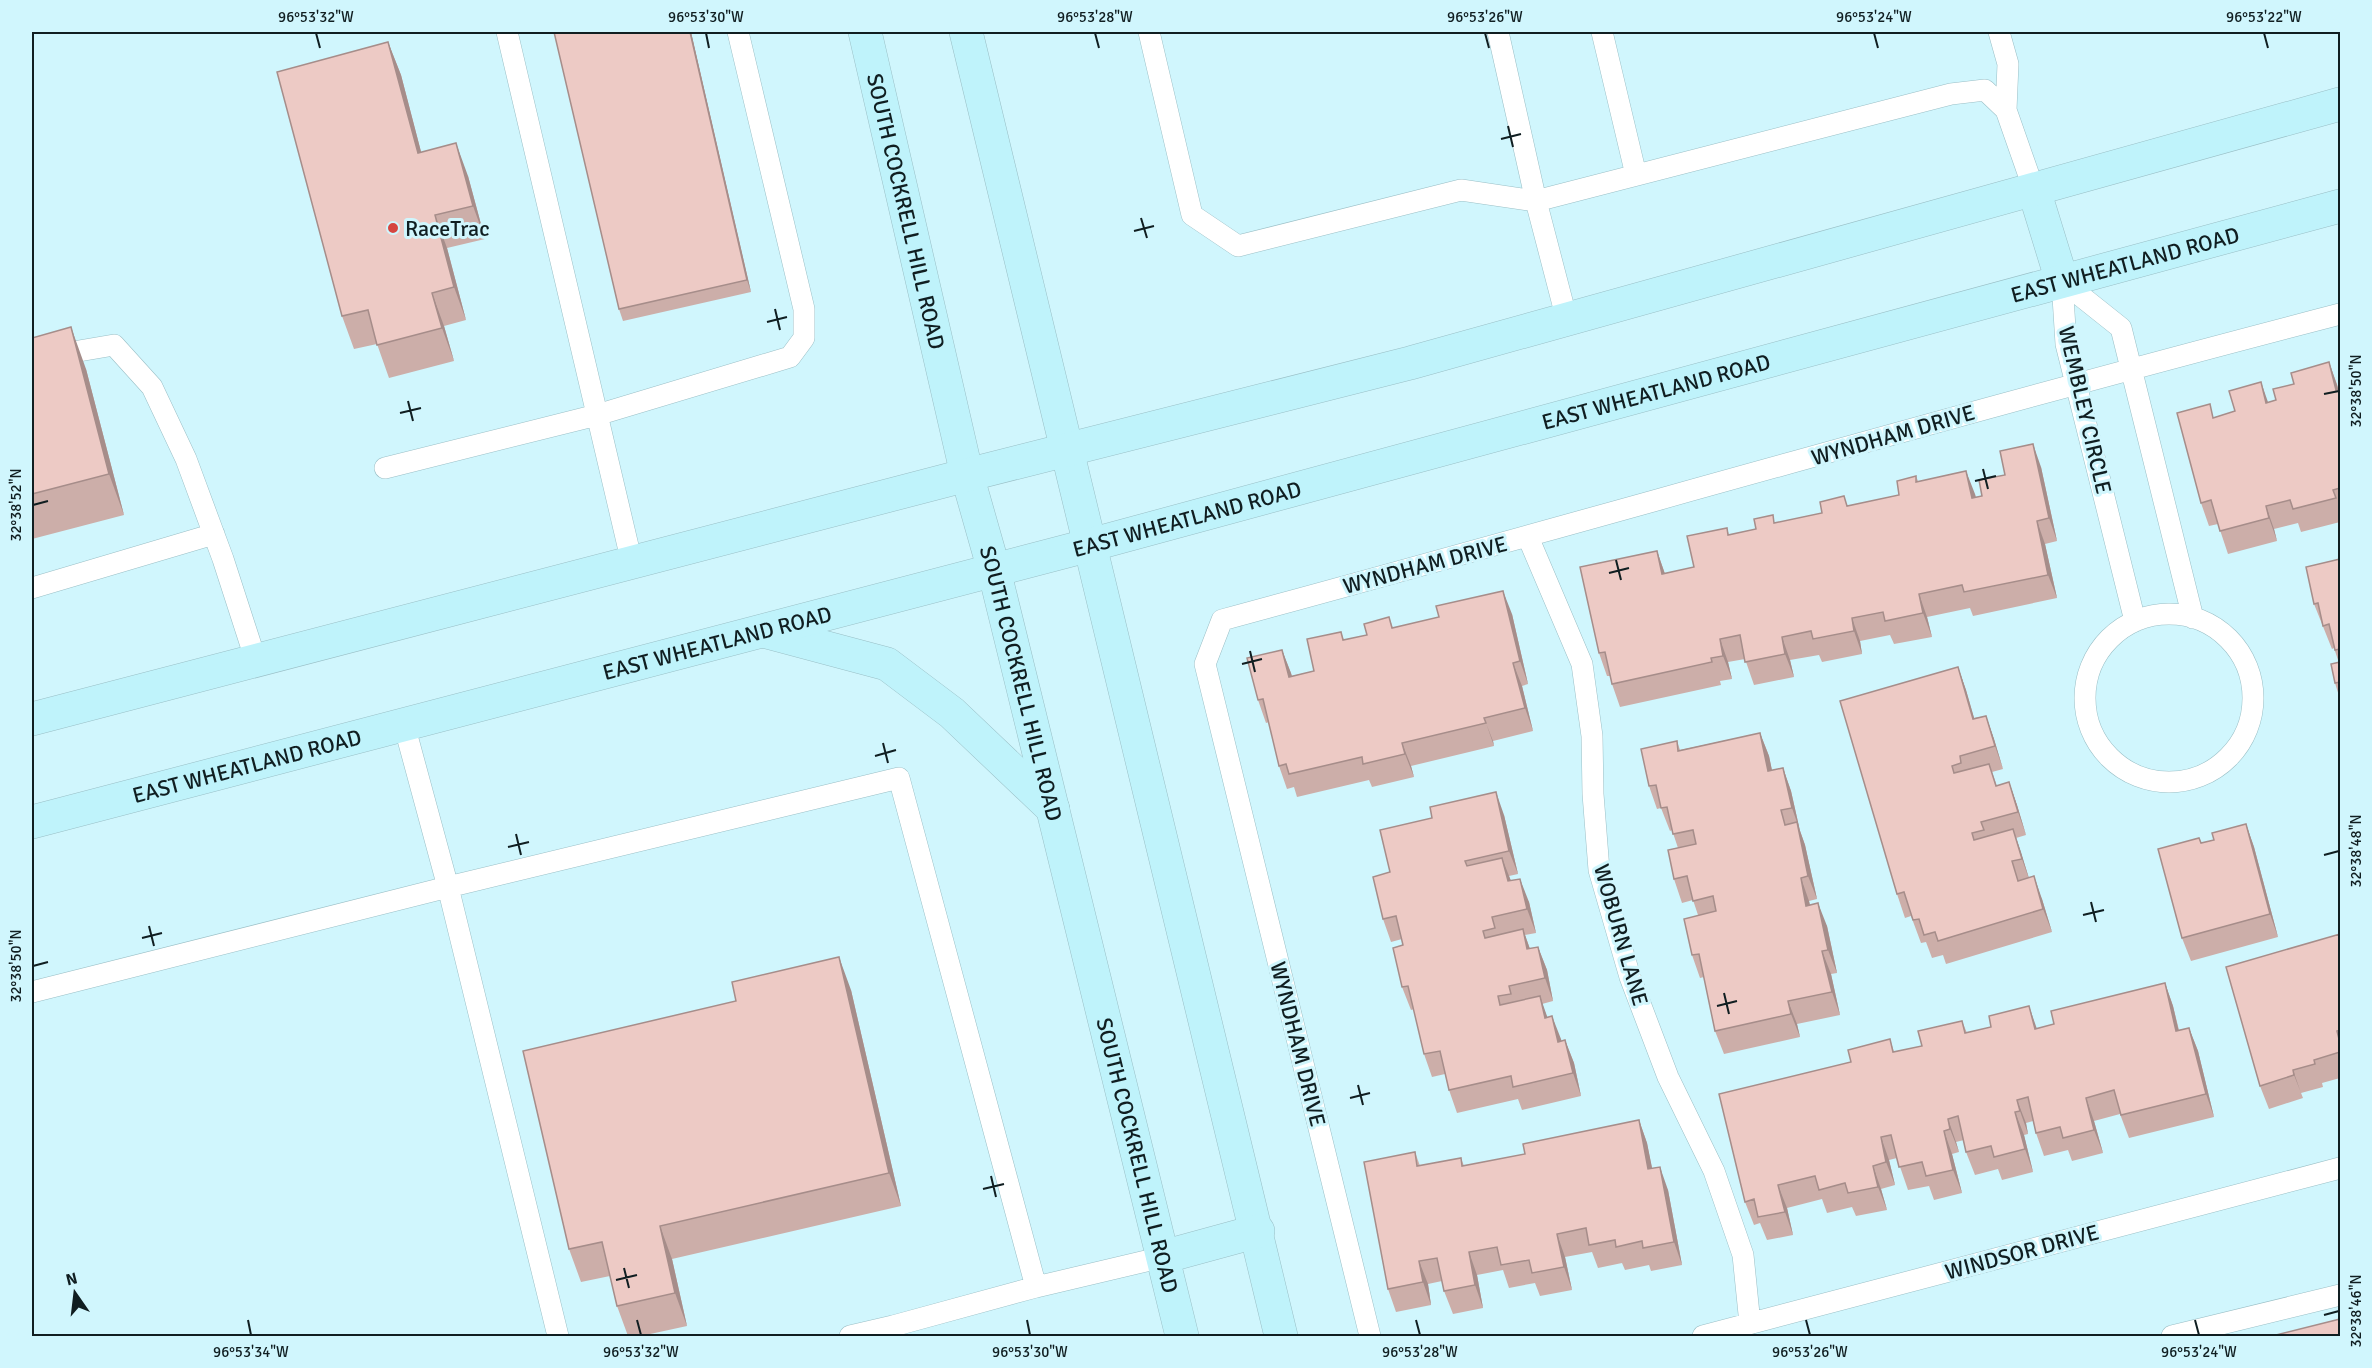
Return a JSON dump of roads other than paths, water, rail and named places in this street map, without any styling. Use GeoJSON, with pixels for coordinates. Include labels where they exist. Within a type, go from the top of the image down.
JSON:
{"type":"FeatureCollection","features":[{"type":"Feature","properties":{"kind":"main road","name":"SOUTH COCKRELL HILL ROAD"},"geometry":{"type":"LineString","coordinates":[[865,32],[967,475],[994,570],[1182,1336]]}},
{"type":"Feature","properties":{"kind":"main road"},"geometry":{"type":"LineString","coordinates":[[966,32],[1281,1336]]}},
{"type":"Feature","properties":{"kind":"main road"},"geometry":{"type":"LineString","coordinates":[[32,719],[1067,449],[1399,366],[2340,104]]}},
{"type":"Feature","properties":{"kind":"main road"},"geometry":{"type":"LineString","coordinates":[[2034,190],[2062,281]]}},
{"type":"Feature","properties":{"kind":"main road","name":"EAST WHEATLAND ROAD"},"geometry":{"type":"LineString","coordinates":[[32,822],[1090,545],[2340,206]]}},
{"type":"Feature","properties":{"kind":"main road"},"geometry":{"type":"LineString","coordinates":[[761,631],[887,664],[952,713],[1053,809]]}},
{"type":"Feature","properties":{"kind":"main road"},"geometry":{"type":"LineString","coordinates":[[1163,1257],[1257,1232]]}},
{"type":"Feature","properties":{"kind":"lane"},"geometry":{"type":"LineString","coordinates":[[507,32],[632,563]]}},
{"type":"Feature","properties":{"kind":"lane"},"geometry":{"type":"LineString","coordinates":[[386,468],[597,415],[790,357],[804,338],[804,309],[738,32]]}},
{"type":"Feature","properties":{"kind":"lane"},"geometry":{"type":"LineString","coordinates":[[1149,32],[1192,215],[1238,246],[1461,190],[1536,201],[1951,94],[1985,90],[2007,110]]}},
{"type":"Feature","properties":{"kind":"lane"},"geometry":{"type":"LineString","coordinates":[[1498,32],[1536,201],[1567,320]]}},
{"type":"Feature","properties":{"kind":"lane"},"geometry":{"type":"LineString","coordinates":[[1602,32],[1636,175]]}},
{"type":"Feature","properties":{"kind":"lane"},"geometry":{"type":"LineString","coordinates":[[1999,32],[2008,64],[2007,110],[2034,190]]}},
{"type":"Feature","properties":{"kind":"lane","name":"WEMBLEY CIRCLE"},"geometry":{"type":"LineString","coordinates":[[2062,281],[2121,328],[2193,618]]}},
{"type":"Feature","properties":{"kind":"lane","name":"WEMBLEY CIRCLE"},"geometry":{"type":"LineString","coordinates":[[2062,281],[2066,344],[2135,621]]}},
{"type":"Feature","properties":{"kind":"lane","name":"WYNDHAM DRIVE"},"geometry":{"type":"LineString","coordinates":[[1370,1336],[1205,664],[1222,620],[2132,368],[2340,314]]}},
{"type":"Feature","properties":{"kind":"lane"},"geometry":{"type":"LineString","coordinates":[[32,359],[114,345],[152,387],[186,459],[214,534],[256,661]]}},
{"type":"Feature","properties":{"kind":"lane"},"geometry":{"type":"LineString","coordinates":[[32,588],[214,534]]}},
{"type":"Feature","properties":{"kind":"lane","name":"WOBURN LANE"},"geometry":{"type":"LineString","coordinates":[[1528,537],[1582,664],[1592,736],[1593,794],[1599,870],[1629,977],[1668,1077],[1714,1171],[1743,1255],[1750,1324]]}},
{"type":"Feature","properties":{"kind":"lane"},"geometry":{"type":"LineString","coordinates":[[2176,614],[2193,618],[2221,631],[2238,649],[2249,670],[2254,694],[2252,717],[2243,740],[2228,759],[2210,773],[2188,780],[2166,783],[2143,778],[2123,769],[2106,755],[2093,735],[2086,711],[2086,686],[2093,661],[2108,641],[2135,621],[2152,615],[2176,614]]}},
{"type":"Feature","properties":{"kind":"lane"},"geometry":{"type":"LineString","coordinates":[[402,725],[406,732],[448,887],[558,1336]]}},
{"type":"Feature","properties":{"kind":"lane"},"geometry":{"type":"LineString","coordinates":[[32,992],[448,887],[899,778],[1036,1287]]}},
{"type":"Feature","properties":{"kind":"lane","name":"WINDSOR DRIVE"},"geometry":{"type":"LineString","coordinates":[[1703,1336],[2340,1168]]}},
{"type":"Feature","properties":{"kind":"lane"},"geometry":{"type":"LineString","coordinates":[[850,1336],[894,1331],[1036,1287],[1163,1257]]}},
{"type":"Feature","properties":{"kind":"lane"},"geometry":{"type":"LineString","coordinates":[[2172,1336],[2340,1295]]}},
{"type":"Feature","properties":{"kind":"place","name":"RaceTrac"},"geometry":{"type":"Point","coordinates":[393,228]}}]}
